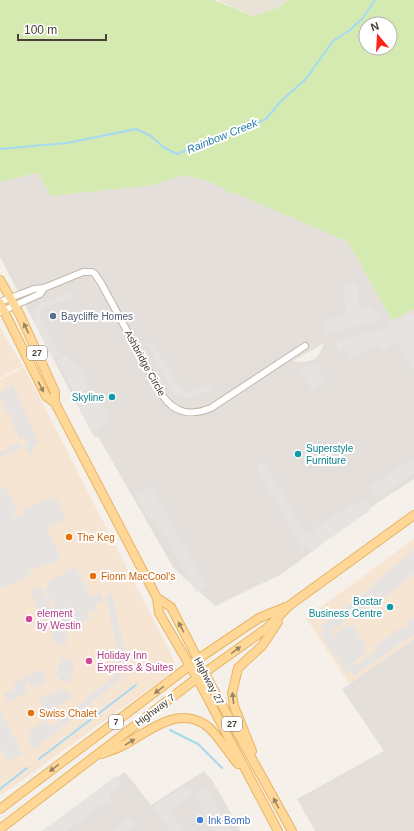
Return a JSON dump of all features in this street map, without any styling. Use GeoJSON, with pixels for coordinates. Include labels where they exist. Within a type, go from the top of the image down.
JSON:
{"type":"FeatureCollection","features":[{"type":"Feature","properties":{"kind":"main road","name":"Highway 27"},"geometry":{"type":"LineString","coordinates":[[0,280],[20,315],[55,392],[55,403]]}},
{"type":"Feature","properties":{"kind":"main road","name":"Highway 27"},"geometry":{"type":"LineString","coordinates":[[1,307],[46,396],[55,403],[157,598],[159,613],[197,678],[278,831]]}},
{"type":"Feature","properties":{"kind":"main road","name":"Highway 7"},"geometry":{"type":"LineString","coordinates":[[0,829],[197,678],[267,628],[290,605],[414,515]]}},
{"type":"Feature","properties":{"kind":"main road","name":"Highway 27"},"geometry":{"type":"LineString","coordinates":[[157,598],[171,607],[198,661],[292,831]]}},
{"type":"Feature","properties":{"kind":"main road","name":"Highway 7"},"geometry":{"type":"LineString","coordinates":[[0,809],[198,661],[259,618],[290,605]]}},
{"type":"Feature","properties":{"kind":"main road"},"geometry":{"type":"LineString","coordinates":[[261,774],[234,706],[232,694],[238,668],[262,646],[290,605]]}},
{"type":"Feature","properties":{"kind":"main road"},"geometry":{"type":"LineString","coordinates":[[94,757],[121,747],[170,719],[181,718],[194,720],[204,724],[214,734],[251,780]]}},
{"type":"Feature","properties":{"kind":"street","name":"Ashbridge Circle"},"geometry":{"type":"LineString","coordinates":[[1,307],[12,302],[40,294],[44,288],[83,272],[92,272],[101,283],[162,395],[169,404],[185,413],[200,413],[215,406],[305,346]]}},
{"type":"Feature","properties":{"kind":"shaded area"},"geometry":{"type":"Polygon","coordinates":[[[217,0],[288,0],[263,20],[217,0]]]}},
{"type":"Feature","properties":{"kind":"shaded area"},"geometry":{"type":"Polygon","coordinates":[[[38,173],[51,196],[154,185],[184,175],[208,181],[348,242],[392,320],[414,309],[414,479],[377,503],[282,574],[215,606],[173,567],[99,438],[93,435],[0,257],[0,182],[38,173]],[[324,343],[293,361],[304,362],[315,359],[320,353],[324,343]]]}},
{"type":"Feature","properties":{"kind":"shaded area"},"geometry":{"type":"Polygon","coordinates":[[[357,283],[360,309],[371,306],[380,320],[326,334],[324,321],[346,315],[342,284],[357,283]]]}},
{"type":"Feature","properties":{"kind":"shaded area"},"geometry":{"type":"Polygon","coordinates":[[[70,291],[73,297],[44,308],[40,312],[40,316],[60,355],[53,359],[34,322],[33,315],[37,306],[70,291]]]}},
{"type":"Feature","properties":{"kind":"shaded area"},"geometry":{"type":"Polygon","coordinates":[[[412,313],[414,316],[414,371],[397,342],[382,351],[377,345],[352,359],[346,349],[339,352],[335,342],[391,326],[390,323],[412,313]]]}},
{"type":"Feature","properties":{"kind":"shaded area"},"geometry":{"type":"Polygon","coordinates":[[[0,327],[23,366],[0,378],[0,327]]]}},
{"type":"Feature","properties":{"kind":"shaded area"},"geometry":{"type":"Polygon","coordinates":[[[153,341],[174,381],[182,389],[191,392],[209,385],[212,390],[189,399],[180,397],[173,393],[148,344],[153,341]]]}},
{"type":"Feature","properties":{"kind":"shaded area"},"geometry":{"type":"Polygon","coordinates":[[[66,355],[71,364],[75,361],[90,388],[76,396],[57,360],[66,355]]]}},
{"type":"Feature","properties":{"kind":"shaded area"},"geometry":{"type":"Polygon","coordinates":[[[316,364],[325,382],[312,390],[301,369],[316,364]]]}},
{"type":"Feature","properties":{"kind":"shaded area"},"geometry":{"type":"Polygon","coordinates":[[[24,367],[175,662],[168,675],[0,796],[0,380],[24,367]]]}},
{"type":"Feature","properties":{"kind":"shaded area"},"geometry":{"type":"Polygon","coordinates":[[[13,385],[39,443],[32,448],[34,453],[29,455],[24,446],[26,442],[25,437],[20,439],[10,419],[14,416],[14,414],[9,416],[0,399],[0,394],[3,393],[2,390],[13,385]]]}},
{"type":"Feature","properties":{"kind":"shaded area"},"geometry":{"type":"Polygon","coordinates":[[[92,389],[111,420],[92,432],[75,399],[92,389]]]}},
{"type":"Feature","properties":{"kind":"shaded area"},"geometry":{"type":"Polygon","coordinates":[[[20,442],[22,447],[0,458],[0,452],[20,442]]]}},
{"type":"Feature","properties":{"kind":"shaded area"},"geometry":{"type":"Polygon","coordinates":[[[414,458],[414,474],[377,497],[371,485],[414,458]]]}},
{"type":"Feature","properties":{"kind":"shaded area"},"geometry":{"type":"Polygon","coordinates":[[[263,461],[305,533],[316,535],[313,529],[354,502],[357,506],[364,500],[371,510],[310,552],[307,546],[303,549],[256,466],[263,461]]]}},
{"type":"Feature","properties":{"kind":"shaded area"},"geometry":{"type":"Polygon","coordinates":[[[0,485],[2,488],[5,487],[17,510],[13,512],[14,516],[17,517],[24,514],[21,511],[51,497],[53,501],[57,499],[66,518],[47,528],[61,559],[45,567],[44,565],[28,573],[30,576],[0,589],[0,485]]]}},
{"type":"Feature","properties":{"kind":"shaded area"},"geometry":{"type":"Polygon","coordinates":[[[151,486],[206,586],[196,592],[155,518],[150,521],[135,494],[151,486]]]}},
{"type":"Feature","properties":{"kind":"shaded area"},"geometry":{"type":"Polygon","coordinates":[[[414,539],[414,639],[349,684],[306,618],[414,539]]]}},
{"type":"Feature","properties":{"kind":"shaded area"},"geometry":{"type":"Polygon","coordinates":[[[414,550],[414,573],[382,599],[379,596],[331,632],[334,635],[347,624],[350,627],[353,624],[360,635],[356,637],[358,639],[361,637],[367,646],[364,648],[367,652],[353,662],[355,665],[377,650],[375,646],[400,628],[402,630],[409,625],[407,622],[414,617],[414,634],[354,676],[351,670],[347,673],[320,635],[325,631],[320,626],[360,596],[414,550]]]}},
{"type":"Feature","properties":{"kind":"shaded area"},"geometry":{"type":"Polygon","coordinates":[[[76,567],[91,596],[101,593],[103,601],[95,605],[96,609],[87,613],[89,619],[66,631],[45,588],[50,586],[48,581],[76,567]]]}},
{"type":"Feature","properties":{"kind":"shaded area"},"geometry":{"type":"Polygon","coordinates":[[[38,586],[39,588],[42,587],[68,640],[66,641],[67,643],[58,647],[29,590],[38,586]]]}},
{"type":"Feature","properties":{"kind":"shaded area"},"geometry":{"type":"Polygon","coordinates":[[[112,594],[125,653],[120,655],[121,659],[126,660],[119,682],[113,679],[116,683],[34,750],[28,741],[31,737],[28,733],[45,720],[51,727],[113,677],[119,663],[106,595],[112,594]]]}},
{"type":"Feature","properties":{"kind":"shaded area"},"geometry":{"type":"Polygon","coordinates":[[[414,639],[414,831],[315,831],[297,799],[384,751],[342,689],[414,639]]]}},
{"type":"Feature","properties":{"kind":"shaded area"},"geometry":{"type":"Polygon","coordinates":[[[61,657],[75,662],[69,683],[59,680],[60,677],[55,676],[61,657]]]}},
{"type":"Feature","properties":{"kind":"shaded area"},"geometry":{"type":"Polygon","coordinates":[[[41,669],[47,681],[32,689],[30,683],[26,685],[29,692],[8,702],[4,694],[15,688],[13,683],[41,669]]]}},
{"type":"Feature","properties":{"kind":"shaded area"},"geometry":{"type":"Polygon","coordinates":[[[61,688],[63,691],[67,689],[72,698],[50,710],[51,713],[46,715],[38,700],[61,688]]]}},
{"type":"Feature","properties":{"kind":"shaded area"},"geometry":{"type":"Polygon","coordinates":[[[0,709],[22,753],[8,762],[0,747],[0,709]]]}},
{"type":"Feature","properties":{"kind":"shaded area"},"geometry":{"type":"Polygon","coordinates":[[[204,771],[212,780],[241,831],[42,831],[125,772],[151,805],[204,771]]]}},
{"type":"Feature","properties":{"kind":"shaded area"},"geometry":{"type":"Polygon","coordinates":[[[116,776],[123,785],[109,794],[111,799],[67,831],[42,831],[116,776]]]}},
{"type":"Feature","properties":{"kind":"shaded area"},"geometry":{"type":"Polygon","coordinates":[[[185,785],[187,788],[189,786],[194,794],[171,811],[168,808],[183,831],[171,831],[153,807],[185,785]]]}},
{"type":"Feature","properties":{"kind":"shaded area"},"geometry":{"type":"Polygon","coordinates":[[[205,786],[232,831],[215,831],[195,797],[198,794],[196,791],[205,786]]]}},
{"type":"Feature","properties":{"kind":"shaded area"},"geometry":{"type":"Polygon","coordinates":[[[130,817],[135,824],[124,831],[111,831],[130,817]]]}},
{"type":"Feature","properties":{"kind":"green space"},"geometry":{"type":"Polygon","coordinates":[[[0,0],[214,0],[253,16],[278,8],[288,0],[414,0],[414,309],[392,320],[348,242],[233,192],[227,194],[225,189],[208,181],[184,175],[154,185],[51,196],[38,173],[0,182],[0,0]]]}},
{"type":"Feature","properties":{"kind":"waterway","name":"Rainbow Creek"},"geometry":{"type":"LineString","coordinates":[[0,149],[67,143],[136,129],[151,136],[163,147],[177,154],[213,138],[238,131],[266,119],[281,101],[306,79],[333,41],[350,30],[363,18],[375,0]]}},
{"type":"Feature","properties":{"kind":"waterway"},"geometry":{"type":"LineString","coordinates":[[39,759],[136,685]]}},
{"type":"Feature","properties":{"kind":"waterway"},"geometry":{"type":"LineString","coordinates":[[170,730],[198,744],[222,768]]}},
{"type":"Feature","properties":{"kind":"waterway"},"geometry":{"type":"LineString","coordinates":[[0,789],[27,768]]}},
{"type":"Feature","properties":{"kind":"place","name":"Baycliffe Homes"},"geometry":{"type":"Point","coordinates":[53,316]}},
{"type":"Feature","properties":{"kind":"place","name":"Skyline"},"geometry":{"type":"Point","coordinates":[112,397]}},
{"type":"Feature","properties":{"kind":"place","name":"Superstyle Furniture"},"geometry":{"type":"Point","coordinates":[298,454]}},
{"type":"Feature","properties":{"kind":"place","name":"The Keg"},"geometry":{"type":"Point","coordinates":[69,537]}},
{"type":"Feature","properties":{"kind":"place","name":"Fionn MacCool's"},"geometry":{"type":"Point","coordinates":[93,576]}},
{"type":"Feature","properties":{"kind":"place","name":"Bostar Business Centre"},"geometry":{"type":"Point","coordinates":[390,607]}},
{"type":"Feature","properties":{"kind":"place","name":"element by Westin"},"geometry":{"type":"Point","coordinates":[29,619]}},
{"type":"Feature","properties":{"kind":"place","name":"Holiday Inn Express & Suites"},"geometry":{"type":"Point","coordinates":[89,661]}},
{"type":"Feature","properties":{"kind":"place","name":"Swiss Chalet"},"geometry":{"type":"Point","coordinates":[31,713]}},
{"type":"Feature","properties":{"kind":"place","name":"Ink Bomb"},"geometry":{"type":"Point","coordinates":[200,820]}}]}
